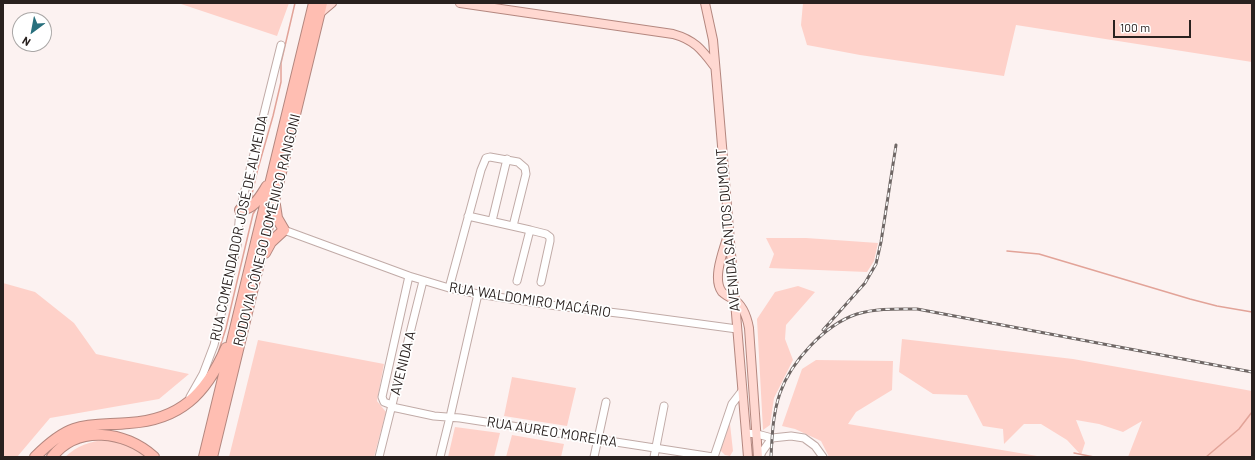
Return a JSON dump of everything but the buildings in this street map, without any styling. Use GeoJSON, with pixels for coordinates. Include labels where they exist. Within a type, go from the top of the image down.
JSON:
{"type":"FeatureCollection","features":[{"type":"Feature","properties":{"kind":"highway","name":"RODOVIA CÔNEGO DOMÊNICO RANGONI"},"geometry":{"type":"LineString","coordinates":[[204,457],[314,3]]}},
{"type":"Feature","properties":{"kind":"highway","name":"RODOVIA CÔNEGO DOMÊNICO RANGONI"},"geometry":{"type":"LineString","coordinates":[[212,457],[322,3]]}},
{"type":"Feature","properties":{"kind":"highway"},"geometry":{"type":"LineString","coordinates":[[240,210],[248,208],[257,201],[272,177]]}},
{"type":"Feature","properties":{"kind":"highway"},"geometry":{"type":"LineString","coordinates":[[259,265],[271,242],[284,230],[278,218],[274,201]]}},
{"type":"Feature","properties":{"kind":"highway"},"geometry":{"type":"LineString","coordinates":[[35,457],[54,440],[75,429],[90,426],[152,420],[170,414],[184,406],[203,388],[212,376],[237,325]]}},
{"type":"Feature","properties":{"kind":"highway"},"geometry":{"type":"LineString","coordinates":[[52,457],[64,445],[72,441],[86,436],[101,434],[112,435],[127,440],[142,447],[154,457]]}},
{"type":"Feature","properties":{"kind":"main road"},"geometry":{"type":"LineString","coordinates":[[319,14],[332,3]]}},
{"type":"Feature","properties":{"kind":"main road"},"geometry":{"type":"LineString","coordinates":[[460,3],[673,34],[686,38],[699,47],[715,68]]}},
{"type":"Feature","properties":{"kind":"main road","name":"AVENIDA SANTOS DUMONT"},"geometry":{"type":"LineString","coordinates":[[705,3],[713,40],[748,457]]}},
{"type":"Feature","properties":{"kind":"main road"},"geometry":{"type":"LineString","coordinates":[[728,233],[719,264],[719,284],[724,294],[734,300],[745,313],[749,328],[759,457]]}},
{"type":"Feature","properties":{"kind":"street","name":"RUA COMENDADOR JOSÉ DE ALMEIDA"},"geometry":{"type":"LineString","coordinates":[[184,406],[203,374],[212,350],[237,246],[240,210],[281,45]]}},
{"type":"Feature","properties":{"kind":"street"},"geometry":{"type":"LineString","coordinates":[[449,288],[481,170],[486,158],[490,157],[518,162],[525,168],[526,174],[513,226]]}},
{"type":"Feature","properties":{"kind":"street"},"geometry":{"type":"LineString","coordinates":[[492,221],[507,160]]}},
{"type":"Feature","properties":{"kind":"street"},"geometry":{"type":"LineString","coordinates":[[468,216],[546,234],[550,237],[540,282]]}},
{"type":"Feature","properties":{"kind":"street","name":"RUA WALDOMIRO MACÁRIO"},"geometry":{"type":"LineString","coordinates":[[284,230],[423,281],[449,288],[557,306],[737,329]]}},
{"type":"Feature","properties":{"kind":"street"},"geometry":{"type":"LineString","coordinates":[[517,281],[530,230]]}},
{"type":"Feature","properties":{"kind":"street","name":"AVENIDA A"},"geometry":{"type":"LineString","coordinates":[[409,276],[382,397],[384,402],[392,406],[423,281]]}},
{"type":"Feature","properties":{"kind":"street"},"geometry":{"type":"LineString","coordinates":[[440,457],[478,294]]}},
{"type":"Feature","properties":{"kind":"street"},"geometry":{"type":"LineString","coordinates":[[399,322],[412,326]]}},
{"type":"Feature","properties":{"kind":"street"},"geometry":{"type":"LineString","coordinates":[[392,354],[405,356]]}},
{"type":"Feature","properties":{"kind":"street"},"geometry":{"type":"LineString","coordinates":[[714,457],[732,404],[742,391]]}},
{"type":"Feature","properties":{"kind":"street"},"geometry":{"type":"LineString","coordinates":[[594,457],[606,402]]}},
{"type":"Feature","properties":{"kind":"street"},"geometry":{"type":"LineString","coordinates":[[379,457],[392,406]]}},
{"type":"Feature","properties":{"kind":"street","name":"RUA AUREO MOREIRA"},"geometry":{"type":"LineString","coordinates":[[392,406],[434,416],[450,417],[714,457]]}},
{"type":"Feature","properties":{"kind":"street"},"geometry":{"type":"LineString","coordinates":[[654,457],[664,406]]}},
{"type":"Feature","properties":{"kind":"street"},"geometry":{"type":"LineString","coordinates":[[746,433],[772,438],[791,436],[804,438],[815,446],[823,457]]}},
{"type":"Feature","properties":{"kind":"street"},"geometry":{"type":"LineString","coordinates":[[759,457],[772,438]]}},
{"type":"Feature","properties":{"kind":"shaded area"},"geometry":{"type":"Polygon","coordinates":[[[178,3],[289,3],[277,36],[178,3]]]}},
{"type":"Feature","properties":{"kind":"shaded area"},"geometry":{"type":"Polygon","coordinates":[[[803,3],[1252,3],[1252,62],[1016,25],[1004,76],[860,55],[807,45],[801,25],[803,3]]]}},
{"type":"Feature","properties":{"kind":"shaded area"},"geometry":{"type":"Polygon","coordinates":[[[766,238],[806,238],[878,243],[874,261],[867,272],[769,268],[774,254],[766,238]]]}},
{"type":"Feature","properties":{"kind":"shaded area"},"geometry":{"type":"Polygon","coordinates":[[[3,283],[35,292],[74,323],[96,354],[189,374],[159,399],[50,418],[17,457],[3,457],[3,283]]]}},
{"type":"Feature","properties":{"kind":"shaded area"},"geometry":{"type":"Polygon","coordinates":[[[798,286],[815,292],[786,325],[785,339],[793,360],[774,398],[770,425],[763,430],[757,319],[775,292],[798,286]]]}},
{"type":"Feature","properties":{"kind":"shaded area"},"geometry":{"type":"Polygon","coordinates":[[[902,339],[1073,359],[1252,391],[1252,457],[1128,457],[1142,421],[1123,432],[1099,424],[1076,420],[1085,443],[1081,455],[1067,440],[1041,424],[1024,424],[1004,444],[1003,429],[983,426],[967,395],[933,394],[899,372],[902,339]]]}},
{"type":"Feature","properties":{"kind":"shaded area"},"geometry":{"type":"Polygon","coordinates":[[[258,340],[384,364],[377,401],[386,412],[374,457],[229,457],[258,340]]]}},
{"type":"Feature","properties":{"kind":"shaded area"},"geometry":{"type":"Polygon","coordinates":[[[816,360],[893,361],[892,390],[856,412],[848,424],[1043,457],[829,457],[821,441],[795,429],[782,426],[802,369],[816,360]]]}},
{"type":"Feature","properties":{"kind":"shaded area"},"geometry":{"type":"Polygon","coordinates":[[[512,377],[576,388],[567,426],[504,416],[512,377]]]}},
{"type":"Feature","properties":{"kind":"shaded area"},"geometry":{"type":"Polygon","coordinates":[[[729,422],[733,451],[730,456],[725,455],[719,449],[729,422]]]}},
{"type":"Feature","properties":{"kind":"shaded area"},"geometry":{"type":"Polygon","coordinates":[[[455,427],[500,433],[494,457],[448,457],[455,427]]]}},
{"type":"Feature","properties":{"kind":"shaded area"},"geometry":{"type":"Polygon","coordinates":[[[512,435],[564,444],[561,457],[506,457],[512,435]]]}},
{"type":"Feature","properties":{"kind":"shaded area"},"geometry":{"type":"Polygon","coordinates":[[[106,440],[123,444],[148,457],[65,457],[84,445],[106,440]]]}},
{"type":"Feature","properties":{"kind":"waterway"},"geometry":{"type":"LineString","coordinates":[[253,198],[252,194],[257,172],[281,82],[281,63],[295,3]]}},
{"type":"Feature","properties":{"kind":"waterway"},"geometry":{"type":"LineString","coordinates":[[219,350],[226,328],[253,214],[256,207]]}},
{"type":"Feature","properties":{"kind":"waterway"},"geometry":{"type":"LineString","coordinates":[[1007,251],[1039,254],[1190,299],[1217,306],[1252,312]]}},
{"type":"Feature","properties":{"kind":"waterway"},"geometry":{"type":"LineString","coordinates":[[1206,457],[1239,429],[1252,412]]}},
{"type":"Feature","properties":{"kind":"waterway"},"geometry":{"type":"LineString","coordinates":[[1074,453],[1094,457]]}},
{"type":"Feature","properties":{"kind":"railway"},"geometry":{"type":"LineString","coordinates":[[823,330],[865,283],[876,264],[881,242],[896,145]]}},
{"type":"Feature","properties":{"kind":"railway"},"geometry":{"type":"LineString","coordinates":[[771,457],[773,425],[780,393],[785,381],[800,357],[821,336],[845,319],[857,314],[872,311],[887,309],[917,309],[1252,372]]}}]}
